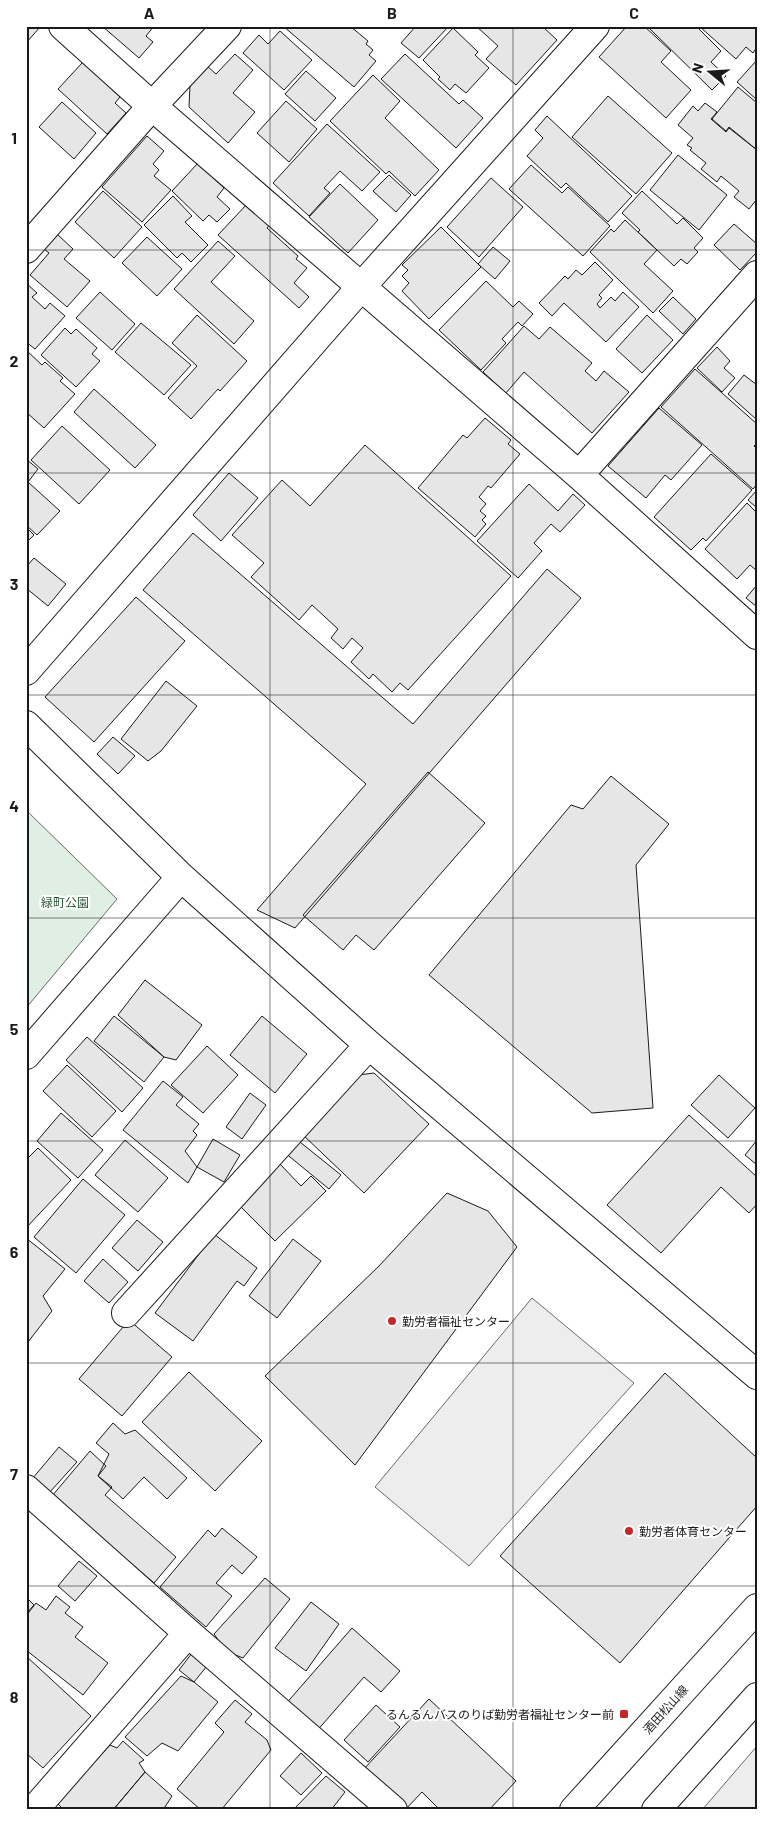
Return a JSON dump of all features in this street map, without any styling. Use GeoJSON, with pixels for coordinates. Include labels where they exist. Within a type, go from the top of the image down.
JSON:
{"type":"FeatureCollection","features":[{"type":"Feature","properties":{"kind":"street"},"geometry":{"type":"LineString","coordinates":[[62,26],[152,106],[580,475],[757,636]]}},
{"type":"Feature","properties":{"kind":"street"},"geometry":{"type":"LineString","coordinates":[[26,249],[152,106],[228,26]]}},
{"type":"Feature","properties":{"kind":"street"},"geometry":{"type":"LineString","coordinates":[[26,671],[361,287],[594,26]]}},
{"type":"Feature","properties":{"kind":"street"},"geometry":{"type":"LineString","coordinates":[[580,475],[757,275]]}},
{"type":"Feature","properties":{"kind":"street"},"geometry":{"type":"LineString","coordinates":[[26,725],[181,877],[369,1045],[757,1374]]}},
{"type":"Feature","properties":{"kind":"street"},"geometry":{"type":"LineString","coordinates":[[26,1055],[181,877]]}},
{"type":"Feature","properties":{"kind":"street"},"geometry":{"type":"LineString","coordinates":[[126,1313],[369,1045]]}},
{"type":"Feature","properties":{"kind":"street"},"geometry":{"type":"LineString","coordinates":[[26,1489],[188,1633],[394,1810]]}},
{"type":"Feature","properties":{"kind":"street","name":"酒田松山線"},"geometry":{"type":"LineString","coordinates":[[574,1810],[757,1608]]}},
{"type":"Feature","properties":{"kind":"street"},"geometry":{"type":"LineString","coordinates":[[34,1810],[188,1633]]}},
{"type":"Feature","properties":{"kind":"street"},"geometry":{"type":"LineString","coordinates":[[656,1810],[757,1697]]}},
{"type":"Feature","properties":{"kind":"green space","name":"緑町公園"},"geometry":{"type":"Polygon","coordinates":[[[26,810],[117,899],[26,1008],[26,810]]]}},
{"type":"Feature","properties":{"kind":"shaded area"},"geometry":{"type":"Polygon","coordinates":[[[532,1298],[634,1383],[469,1566],[375,1487],[532,1298]]]}},
{"type":"Feature","properties":{"kind":"shaded area"},"geometry":{"type":"Polygon","coordinates":[[[757,1746],[757,1810],[702,1810],[757,1746]]]}},
{"type":"Feature","properties":{"kind":"building"},"geometry":{"type":"Polygon","coordinates":[[[26,26],[41,26],[26,43],[26,26]]]}},
{"type":"Feature","properties":{"kind":"building"},"geometry":{"type":"Polygon","coordinates":[[[102,26],[154,26],[146,36],[153,42],[139,58],[102,26]]]}},
{"type":"Feature","properties":{"kind":"building"},"geometry":{"type":"Polygon","coordinates":[[[283,26],[350,26],[368,41],[366,44],[373,50],[369,55],[376,61],[354,87],[283,26]]]}},
{"type":"Feature","properties":{"kind":"building"},"geometry":{"type":"Polygon","coordinates":[[[416,26],[449,26],[419,58],[401,43],[416,26]]]}},
{"type":"Feature","properties":{"kind":"building"},"geometry":{"type":"Polygon","coordinates":[[[476,26],[542,26],[557,40],[516,85],[486,59],[498,46],[476,26]]]}},
{"type":"Feature","properties":{"kind":"building"},"geometry":{"type":"Polygon","coordinates":[[[627,26],[644,26],[671,51],[661,62],[691,90],[666,118],[599,57],[627,26]]]}},
{"type":"Feature","properties":{"kind":"building"},"geometry":{"type":"Polygon","coordinates":[[[647,26],[696,26],[721,51],[711,62],[726,76],[712,90],[647,26]]]}},
{"type":"Feature","properties":{"kind":"building"},"geometry":{"type":"Polygon","coordinates":[[[699,26],[757,26],[757,47],[753,53],[746,47],[736,59],[699,26]]]}},
{"type":"Feature","properties":{"kind":"building"},"geometry":{"type":"Polygon","coordinates":[[[453,28],[478,52],[475,55],[489,68],[466,93],[455,84],[450,90],[438,79],[440,77],[423,60],[453,28]]]}},
{"type":"Feature","properties":{"kind":"building"},"geometry":{"type":"Polygon","coordinates":[[[280,31],[312,60],[284,90],[243,53],[259,35],[268,44],[280,31]]]}},
{"type":"Feature","properties":{"kind":"building"},"geometry":{"type":"Polygon","coordinates":[[[235,54],[253,70],[233,93],[255,112],[228,143],[189,107],[190,85],[207,66],[216,74],[235,54]]]}},
{"type":"Feature","properties":{"kind":"building"},"geometry":{"type":"Polygon","coordinates":[[[405,54],[459,104],[463,100],[483,118],[456,148],[381,79],[405,54]]]}},
{"type":"Feature","properties":{"kind":"building"},"geometry":{"type":"Polygon","coordinates":[[[757,60],[757,100],[737,82],[757,60]]]}},
{"type":"Feature","properties":{"kind":"building"},"geometry":{"type":"Polygon","coordinates":[[[83,62],[120,97],[115,103],[126,113],[107,134],[58,89],[83,62]]]}},
{"type":"Feature","properties":{"kind":"building"},"geometry":{"type":"Polygon","coordinates":[[[306,71],[336,98],[315,121],[285,94],[306,71]]]}},
{"type":"Feature","properties":{"kind":"building"},"geometry":{"type":"Polygon","coordinates":[[[373,75],[400,101],[385,118],[439,170],[415,196],[389,171],[386,174],[330,121],[373,75]]]}},
{"type":"Feature","properties":{"kind":"building"},"geometry":{"type":"Polygon","coordinates":[[[738,87],[757,103],[757,150],[729,127],[726,131],[712,119],[738,87]]]}},
{"type":"Feature","properties":{"kind":"building"},"geometry":{"type":"Polygon","coordinates":[[[608,96],[672,153],[636,194],[572,137],[608,96]]]}},
{"type":"Feature","properties":{"kind":"building"},"geometry":{"type":"Polygon","coordinates":[[[286,101],[317,129],[289,162],[257,133],[286,101]]]}},
{"type":"Feature","properties":{"kind":"building"},"geometry":{"type":"Polygon","coordinates":[[[62,102],[96,133],[74,159],[39,127],[62,102]]]}},
{"type":"Feature","properties":{"kind":"building"},"geometry":{"type":"Polygon","coordinates":[[[705,103],[717,112],[711,119],[726,132],[729,128],[757,150],[757,199],[749,209],[734,197],[739,191],[721,176],[717,182],[701,169],[706,163],[690,150],[692,148],[687,145],[693,138],[678,125],[693,106],[698,111],[705,103]]]}},
{"type":"Feature","properties":{"kind":"building"},"geometry":{"type":"Polygon","coordinates":[[[547,116],[632,196],[608,222],[566,183],[561,188],[527,156],[543,138],[535,130],[547,116]]]}},
{"type":"Feature","properties":{"kind":"building"},"geometry":{"type":"Polygon","coordinates":[[[327,124],[380,172],[362,191],[340,171],[324,188],[330,193],[309,216],[273,183],[327,124]]]}},
{"type":"Feature","properties":{"kind":"building"},"geometry":{"type":"Polygon","coordinates":[[[147,136],[164,151],[153,164],[159,170],[154,176],[171,190],[142,222],[102,187],[147,136]]]}},
{"type":"Feature","properties":{"kind":"building"},"geometry":{"type":"Polygon","coordinates":[[[678,155],[727,195],[699,230],[650,190],[678,155]]]}},
{"type":"Feature","properties":{"kind":"building"},"geometry":{"type":"Polygon","coordinates":[[[198,163],[224,188],[217,197],[230,209],[217,222],[209,215],[203,221],[172,191],[198,163]]]}},
{"type":"Feature","properties":{"kind":"building"},"geometry":{"type":"Polygon","coordinates":[[[531,165],[562,193],[568,187],[610,226],[583,256],[509,189],[531,165]]]}},
{"type":"Feature","properties":{"kind":"building"},"geometry":{"type":"Polygon","coordinates":[[[389,175],[411,195],[396,212],[373,191],[389,175]]]}},
{"type":"Feature","properties":{"kind":"building"},"geometry":{"type":"Polygon","coordinates":[[[491,178],[523,207],[479,257],[447,227],[491,178]]]}},
{"type":"Feature","properties":{"kind":"building"},"geometry":{"type":"Polygon","coordinates":[[[340,184],[378,220],[348,253],[309,217],[340,184]]]}},
{"type":"Feature","properties":{"kind":"building"},"geometry":{"type":"Polygon","coordinates":[[[103,191],[142,227],[114,258],[75,222],[103,191]]]}},
{"type":"Feature","properties":{"kind":"building"},"geometry":{"type":"Polygon","coordinates":[[[642,191],[677,224],[683,218],[703,238],[694,248],[698,252],[687,264],[681,259],[674,266],[638,232],[640,230],[622,213],[642,191]]]}},
{"type":"Feature","properties":{"kind":"building"},"geometry":{"type":"Polygon","coordinates":[[[173,196],[192,216],[185,222],[208,245],[191,262],[182,253],[177,258],[144,225],[173,196]]]}},
{"type":"Feature","properties":{"kind":"building"},"geometry":{"type":"Polygon","coordinates":[[[248,203],[270,224],[267,228],[298,256],[296,259],[307,268],[294,283],[309,297],[299,308],[218,235],[248,203]]]}},
{"type":"Feature","properties":{"kind":"building"},"geometry":{"type":"Polygon","coordinates":[[[625,220],[657,250],[644,264],[673,291],[653,313],[590,252],[611,229],[614,232],[625,220]]]}},
{"type":"Feature","properties":{"kind":"building"},"geometry":{"type":"Polygon","coordinates":[[[734,224],[757,244],[757,252],[740,270],[714,245],[734,224]]]}},
{"type":"Feature","properties":{"kind":"building"},"geometry":{"type":"Polygon","coordinates":[[[441,227],[481,267],[429,319],[402,291],[409,283],[402,276],[408,270],[402,265],[441,227]]]}},
{"type":"Feature","properties":{"kind":"building"},"geometry":{"type":"Polygon","coordinates":[[[57,234],[73,249],[64,259],[90,281],[67,307],[30,275],[49,253],[44,249],[57,234]]]}},
{"type":"Feature","properties":{"kind":"building"},"geometry":{"type":"Polygon","coordinates":[[[147,237],[182,269],[157,296],[122,263],[147,237]]]}},
{"type":"Feature","properties":{"kind":"building"},"geometry":{"type":"Polygon","coordinates":[[[218,241],[235,256],[211,282],[254,321],[234,344],[174,289],[218,241]]]}},
{"type":"Feature","properties":{"kind":"building"},"geometry":{"type":"Polygon","coordinates":[[[493,247],[510,261],[495,279],[478,264],[493,247]]]}},
{"type":"Feature","properties":{"kind":"building"},"geometry":{"type":"Polygon","coordinates":[[[595,262],[613,280],[599,295],[602,298],[597,304],[600,308],[611,297],[615,301],[623,292],[639,307],[606,342],[564,303],[552,316],[539,303],[565,276],[568,279],[576,270],[582,275],[595,262]]]}},
{"type":"Feature","properties":{"kind":"building"},"geometry":{"type":"Polygon","coordinates":[[[486,281],[513,307],[519,301],[533,314],[522,326],[518,322],[502,339],[506,343],[481,370],[439,330],[486,281]]]}},
{"type":"Feature","properties":{"kind":"building"},"geometry":{"type":"Polygon","coordinates":[[[26,283],[37,293],[32,297],[45,309],[50,303],[65,316],[35,349],[26,342],[26,283]]]}},
{"type":"Feature","properties":{"kind":"building"},"geometry":{"type":"Polygon","coordinates":[[[100,292],[135,324],[112,350],[76,318],[100,292]]]}},
{"type":"Feature","properties":{"kind":"building"},"geometry":{"type":"Polygon","coordinates":[[[673,297],[696,319],[683,334],[659,311],[673,297]]]}},
{"type":"Feature","properties":{"kind":"building"},"geometry":{"type":"Polygon","coordinates":[[[197,315],[247,361],[191,419],[168,398],[197,366],[172,343],[197,315]]]}},
{"type":"Feature","properties":{"kind":"building"},"geometry":{"type":"Polygon","coordinates":[[[647,315],[673,340],[642,373],[616,349],[647,315]]]}},
{"type":"Feature","properties":{"kind":"building"},"geometry":{"type":"Polygon","coordinates":[[[141,323],[191,365],[164,395],[115,352],[141,323]]]}},
{"type":"Feature","properties":{"kind":"building"},"geometry":{"type":"Polygon","coordinates":[[[524,326],[539,339],[550,327],[592,363],[585,371],[596,381],[604,371],[629,392],[592,433],[524,372],[506,393],[483,372],[524,326]]]}},
{"type":"Feature","properties":{"kind":"building"},"geometry":{"type":"Polygon","coordinates":[[[65,328],[71,334],[76,329],[97,348],[92,354],[100,361],[76,387],[41,355],[65,328]]]}},
{"type":"Feature","properties":{"kind":"building"},"geometry":{"type":"Polygon","coordinates":[[[717,347],[730,361],[724,368],[735,378],[722,392],[697,368],[717,347]]]}},
{"type":"Feature","properties":{"kind":"building"},"geometry":{"type":"Polygon","coordinates":[[[26,350],[42,365],[45,362],[63,378],[60,381],[75,394],[44,428],[26,412],[26,350]]]}},
{"type":"Feature","properties":{"kind":"building"},"geometry":{"type":"Polygon","coordinates":[[[695,369],[757,424],[757,443],[754,446],[757,449],[757,484],[753,489],[661,407],[695,369]]]}},
{"type":"Feature","properties":{"kind":"building"},"geometry":{"type":"Polygon","coordinates":[[[744,375],[757,385],[757,420],[728,394],[744,375]]]}},
{"type":"Feature","properties":{"kind":"building"},"geometry":{"type":"Polygon","coordinates":[[[94,389],[156,445],[135,468],[74,412],[94,389]]]}},
{"type":"Feature","properties":{"kind":"building"},"geometry":{"type":"Polygon","coordinates":[[[659,408],[702,445],[671,480],[665,475],[646,498],[608,466],[659,408]]]}},
{"type":"Feature","properties":{"kind":"building"},"geometry":{"type":"Polygon","coordinates":[[[485,418],[511,440],[508,444],[520,454],[491,488],[488,486],[479,497],[486,504],[480,511],[486,516],[482,520],[486,524],[475,537],[418,488],[463,435],[467,438],[485,418]]]}},
{"type":"Feature","properties":{"kind":"building"},"geometry":{"type":"Polygon","coordinates":[[[62,426],[110,470],[79,504],[31,460],[62,426]]]}},
{"type":"Feature","properties":{"kind":"building"},"geometry":{"type":"Polygon","coordinates":[[[365,445],[511,576],[408,690],[400,683],[392,692],[373,674],[369,679],[351,662],[363,648],[352,638],[343,649],[331,638],[338,629],[312,605],[299,620],[251,577],[264,563],[232,535],[282,480],[310,506],[365,445]]]}},
{"type":"Feature","properties":{"kind":"building"},"geometry":{"type":"Polygon","coordinates":[[[711,454],[752,490],[706,541],[703,538],[691,550],[654,517],[711,454]]]}},
{"type":"Feature","properties":{"kind":"building"},"geometry":{"type":"Polygon","coordinates":[[[26,459],[38,469],[28,482],[60,511],[37,535],[26,525],[26,459]]]}},
{"type":"Feature","properties":{"kind":"building"},"geometry":{"type":"Polygon","coordinates":[[[229,473],[258,498],[221,541],[193,515],[229,473]]]}},
{"type":"Feature","properties":{"kind":"building"},"geometry":{"type":"Polygon","coordinates":[[[529,484],[558,511],[573,494],[585,505],[560,532],[551,524],[534,543],[542,551],[518,578],[477,541],[529,484]]]}},
{"type":"Feature","properties":{"kind":"building"},"geometry":{"type":"Polygon","coordinates":[[[757,490],[757,508],[748,500],[757,490]]]}},
{"type":"Feature","properties":{"kind":"building"},"geometry":{"type":"Polygon","coordinates":[[[747,503],[757,513],[757,571],[750,565],[737,579],[705,549],[747,503]]]}},
{"type":"Feature","properties":{"kind":"building"},"geometry":{"type":"Polygon","coordinates":[[[26,527],[34,535],[26,543],[26,527]]]}},
{"type":"Feature","properties":{"kind":"building"},"geometry":{"type":"Polygon","coordinates":[[[193,533],[413,724],[547,569],[581,598],[295,928],[257,910],[366,784],[143,590],[193,533]]]}},
{"type":"Feature","properties":{"kind":"building"},"geometry":{"type":"Polygon","coordinates":[[[34,558],[66,584],[48,606],[26,588],[26,567],[34,558]]]}},
{"type":"Feature","properties":{"kind":"building"},"geometry":{"type":"Polygon","coordinates":[[[757,585],[757,607],[746,598],[757,585]]]}},
{"type":"Feature","properties":{"kind":"building"},"geometry":{"type":"Polygon","coordinates":[[[136,597],[185,641],[94,742],[45,697],[136,597]]]}},
{"type":"Feature","properties":{"kind":"building"},"geometry":{"type":"Polygon","coordinates":[[[166,681],[197,706],[161,751],[148,761],[121,739],[166,681]]]}},
{"type":"Feature","properties":{"kind":"building"},"geometry":{"type":"Polygon","coordinates":[[[113,737],[135,756],[118,774],[97,754],[113,737]]]}},
{"type":"Feature","properties":{"kind":"building"},"geometry":{"type":"Polygon","coordinates":[[[428,772],[485,823],[374,950],[356,935],[343,950],[303,915],[428,772]]]}},
{"type":"Feature","properties":{"kind":"building"},"geometry":{"type":"Polygon","coordinates":[[[611,776],[669,824],[636,865],[653,1108],[592,1113],[429,975],[571,805],[583,809],[611,776]]]}},
{"type":"Feature","properties":{"kind":"building"},"geometry":{"type":"Polygon","coordinates":[[[145,980],[202,1025],[176,1060],[164,1057],[118,1015],[145,980]]]}},
{"type":"Feature","properties":{"kind":"building"},"geometry":{"type":"Polygon","coordinates":[[[114,1016],[164,1057],[144,1082],[94,1041],[114,1016]]]}},
{"type":"Feature","properties":{"kind":"building"},"geometry":{"type":"Polygon","coordinates":[[[262,1016],[307,1054],[275,1093],[230,1055],[262,1016]]]}},
{"type":"Feature","properties":{"kind":"building"},"geometry":{"type":"Polygon","coordinates":[[[87,1037],[143,1088],[122,1112],[66,1060],[87,1037]]]}},
{"type":"Feature","properties":{"kind":"building"},"geometry":{"type":"Polygon","coordinates":[[[207,1046],[238,1075],[203,1113],[171,1085],[207,1046]]]}},
{"type":"Feature","properties":{"kind":"building"},"geometry":{"type":"Polygon","coordinates":[[[67,1065],[116,1111],[92,1137],[43,1091],[67,1065]]]}},
{"type":"Feature","properties":{"kind":"building"},"geometry":{"type":"Polygon","coordinates":[[[374,1073],[429,1124],[364,1193],[302,1134],[358,1075],[374,1073]]]}},
{"type":"Feature","properties":{"kind":"building"},"geometry":{"type":"Polygon","coordinates":[[[719,1075],[755,1108],[728,1138],[691,1105],[719,1075]]]}},
{"type":"Feature","properties":{"kind":"building"},"geometry":{"type":"Polygon","coordinates":[[[163,1081],[183,1097],[176,1105],[199,1124],[193,1131],[197,1135],[185,1151],[197,1167],[188,1183],[123,1130],[163,1081]]]}},
{"type":"Feature","properties":{"kind":"building"},"geometry":{"type":"Polygon","coordinates":[[[250,1093],[266,1105],[242,1139],[226,1127],[250,1093]]]}},
{"type":"Feature","properties":{"kind":"building"},"geometry":{"type":"Polygon","coordinates":[[[61,1113],[103,1150],[78,1178],[37,1141],[61,1113]]]}},
{"type":"Feature","properties":{"kind":"building"},"geometry":{"type":"Polygon","coordinates":[[[689,1115],[757,1177],[757,1204],[749,1213],[721,1187],[661,1253],[607,1205],[689,1115]]]}},
{"type":"Feature","properties":{"kind":"building"},"geometry":{"type":"Polygon","coordinates":[[[295,1138],[341,1175],[329,1189],[284,1152],[295,1138]]]}},
{"type":"Feature","properties":{"kind":"building"},"geometry":{"type":"Polygon","coordinates":[[[213,1139],[240,1155],[224,1182],[197,1167],[213,1139]]]}},
{"type":"Feature","properties":{"kind":"building"},"geometry":{"type":"Polygon","coordinates":[[[125,1140],[168,1178],[138,1212],[95,1175],[125,1140]]]}},
{"type":"Feature","properties":{"kind":"building"},"geometry":{"type":"Polygon","coordinates":[[[757,1140],[757,1165],[745,1155],[757,1140]]]}},
{"type":"Feature","properties":{"kind":"building"},"geometry":{"type":"Polygon","coordinates":[[[38,1148],[71,1180],[26,1228],[26,1160],[38,1148]]]}},
{"type":"Feature","properties":{"kind":"building"},"geometry":{"type":"Polygon","coordinates":[[[278,1162],[301,1186],[311,1176],[326,1191],[275,1241],[237,1203],[278,1162]]]}},
{"type":"Feature","properties":{"kind":"building"},"geometry":{"type":"Polygon","coordinates":[[[83,1179],[125,1215],[76,1273],[34,1237],[83,1179]]]}},
{"type":"Feature","properties":{"kind":"building","name":"勤労者福祉センター"},"geometry":{"type":"Polygon","coordinates":[[[447,1193],[488,1211],[517,1247],[355,1465],[265,1376],[379,1266],[447,1193]]]}},
{"type":"Feature","properties":{"kind":"building"},"geometry":{"type":"Polygon","coordinates":[[[137,1220],[163,1242],[138,1271],[112,1248],[137,1220]]]}},
{"type":"Feature","properties":{"kind":"building"},"geometry":{"type":"Polygon","coordinates":[[[214,1234],[257,1268],[244,1286],[237,1281],[193,1341],[155,1313],[214,1234]]]}},
{"type":"Feature","properties":{"kind":"building"},"geometry":{"type":"Polygon","coordinates":[[[26,1238],[65,1269],[43,1296],[52,1311],[28,1342],[26,1340],[26,1238]]]}},
{"type":"Feature","properties":{"kind":"building"},"geometry":{"type":"Polygon","coordinates":[[[293,1239],[321,1261],[277,1318],[249,1296],[293,1239]]]}},
{"type":"Feature","properties":{"kind":"building"},"geometry":{"type":"Polygon","coordinates":[[[103,1259],[128,1282],[109,1303],[84,1281],[103,1259]]]}},
{"type":"Feature","properties":{"kind":"building"},"geometry":{"type":"Polygon","coordinates":[[[129,1320],[172,1357],[122,1416],[79,1379],[129,1320]]]}},
{"type":"Feature","properties":{"kind":"building"},"geometry":{"type":"Polygon","coordinates":[[[189,1372],[262,1441],[215,1491],[142,1422],[189,1372]]]}},
{"type":"Feature","properties":{"kind":"building","name":"勤労者体育センター"},"geometry":{"type":"Polygon","coordinates":[[[665,1373],[757,1458],[757,1506],[620,1663],[500,1556],[665,1373]]]}},
{"type":"Feature","properties":{"kind":"building"},"geometry":{"type":"Polygon","coordinates":[[[113,1423],[125,1434],[135,1430],[187,1478],[167,1499],[144,1477],[123,1499],[98,1476],[109,1454],[96,1443],[113,1423]]]}},
{"type":"Feature","properties":{"kind":"building"},"geometry":{"type":"Polygon","coordinates":[[[59,1447],[77,1462],[49,1493],[32,1479],[59,1447]]]}},
{"type":"Feature","properties":{"kind":"building"},"geometry":{"type":"Polygon","coordinates":[[[90,1451],[106,1466],[98,1476],[112,1487],[105,1495],[176,1557],[154,1583],[52,1496],[90,1451]]]}},
{"type":"Feature","properties":{"kind":"building"},"geometry":{"type":"Polygon","coordinates":[[[222,1528],[257,1557],[242,1574],[232,1565],[216,1583],[232,1596],[206,1627],[160,1587],[208,1530],[215,1537],[222,1528]]]}},
{"type":"Feature","properties":{"kind":"building"},"geometry":{"type":"Polygon","coordinates":[[[79,1561],[97,1576],[75,1601],[58,1586],[79,1561]]]}},
{"type":"Feature","properties":{"kind":"building"},"geometry":{"type":"Polygon","coordinates":[[[265,1578],[290,1599],[243,1658],[226,1651],[214,1634],[265,1578]]]}},
{"type":"Feature","properties":{"kind":"building"},"geometry":{"type":"Polygon","coordinates":[[[56,1596],[70,1607],[65,1613],[83,1627],[75,1637],[108,1663],[83,1695],[26,1650],[26,1616],[36,1603],[46,1610],[56,1596]]]}},
{"type":"Feature","properties":{"kind":"building"},"geometry":{"type":"Polygon","coordinates":[[[26,1597],[34,1605],[26,1614],[26,1597]]]}},
{"type":"Feature","properties":{"kind":"building"},"geometry":{"type":"Polygon","coordinates":[[[311,1602],[339,1624],[306,1671],[275,1648],[311,1602]]]}},
{"type":"Feature","properties":{"kind":"building"},"geometry":{"type":"Polygon","coordinates":[[[352,1628],[400,1671],[381,1692],[364,1677],[315,1733],[284,1706],[352,1628]]]}},
{"type":"Feature","properties":{"kind":"building"},"geometry":{"type":"Polygon","coordinates":[[[192,1653],[207,1666],[194,1682],[179,1670],[192,1653]]]}},
{"type":"Feature","properties":{"kind":"building"},"geometry":{"type":"Polygon","coordinates":[[[26,1656],[91,1716],[43,1768],[26,1753],[26,1656]]]}},
{"type":"Feature","properties":{"kind":"building"},"geometry":{"type":"Polygon","coordinates":[[[181,1676],[194,1682],[218,1702],[178,1751],[162,1743],[147,1756],[125,1737],[181,1676]]]}},
{"type":"Feature","properties":{"kind":"building"},"geometry":{"type":"Polygon","coordinates":[[[429,1699],[516,1781],[489,1810],[440,1810],[422,1792],[405,1810],[362,1771],[429,1699]]]}},
{"type":"Feature","properties":{"kind":"building"},"geometry":{"type":"Polygon","coordinates":[[[235,1700],[252,1714],[245,1722],[267,1740],[271,1750],[221,1810],[201,1810],[177,1789],[224,1732],[215,1723],[235,1700]]]}},
{"type":"Feature","properties":{"kind":"building"},"geometry":{"type":"Polygon","coordinates":[[[376,1705],[400,1727],[368,1762],[344,1740],[376,1705]]]}},
{"type":"Feature","properties":{"kind":"building"},"geometry":{"type":"Polygon","coordinates":[[[123,1741],[144,1760],[139,1763],[145,1772],[113,1810],[64,1810],[57,1803],[110,1745],[117,1748],[123,1741]]]}},
{"type":"Feature","properties":{"kind":"building"},"geometry":{"type":"Polygon","coordinates":[[[301,1753],[322,1773],[301,1795],[280,1776],[301,1753]]]}},
{"type":"Feature","properties":{"kind":"building"},"geometry":{"type":"Polygon","coordinates":[[[145,1772],[172,1796],[163,1810],[113,1810],[145,1772]]]}},
{"type":"Feature","properties":{"kind":"building"},"geometry":{"type":"Polygon","coordinates":[[[326,1776],[345,1792],[331,1810],[293,1810],[326,1776]]]}},
{"type":"Feature","properties":{"kind":"place","name":"勤労者福祉センター"},"geometry":{"type":"Point","coordinates":[392,1321]}},
{"type":"Feature","properties":{"kind":"place","name":"勤労者体育センター"},"geometry":{"type":"Point","coordinates":[629,1531]}},
{"type":"Feature","properties":{"kind":"place","name":"るんるんバスのりば勤労者福祉センター前"},"geometry":{"type":"Point","coordinates":[624,1714]}}]}
